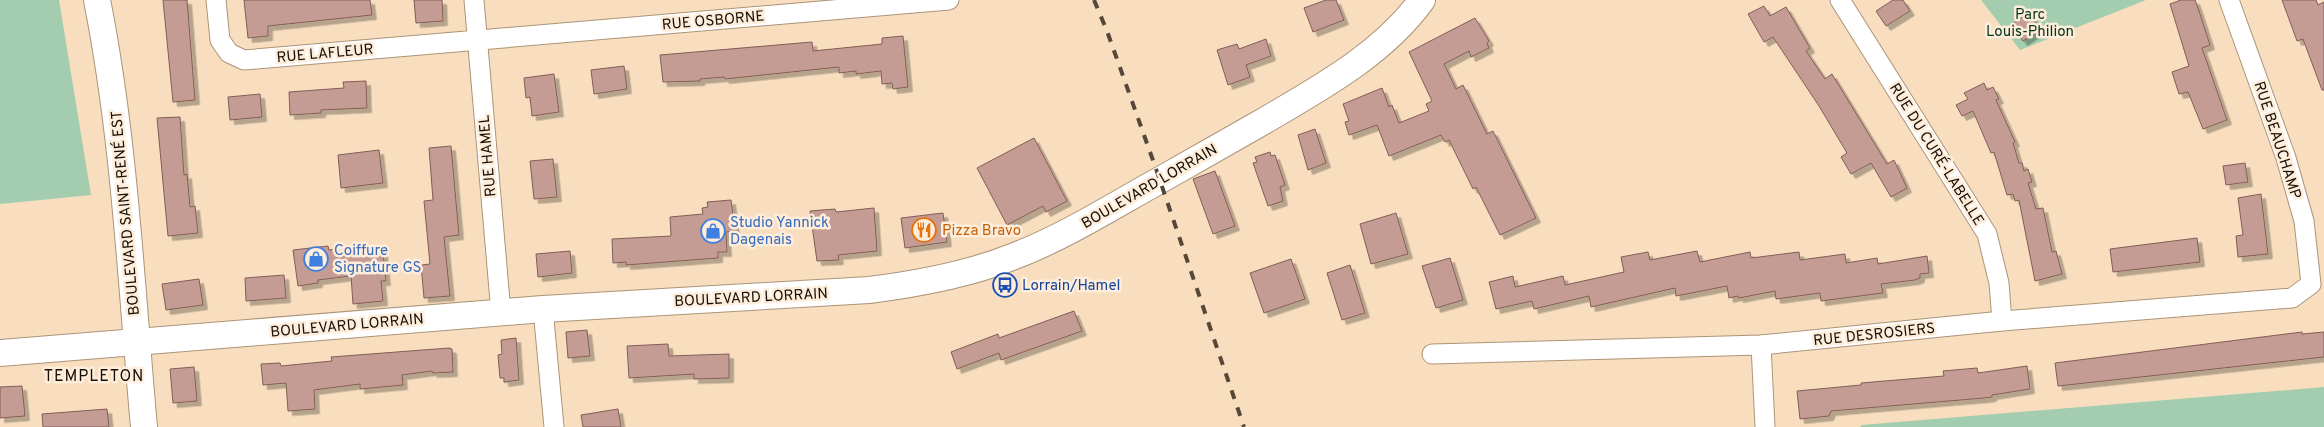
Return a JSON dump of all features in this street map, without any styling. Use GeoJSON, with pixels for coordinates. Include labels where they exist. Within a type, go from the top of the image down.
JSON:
{"type":"FeatureCollection","features":[{"type":"Feature","properties":{"kind":"main road","name":"BOULEVARD SAINT-RENÉ EST"},"geometry":{"type":"LineString","coordinates":[[97,0],[121,148],[144,427]]}},
{"type":"Feature","properties":{"kind":"main road","name":"BOULEVARD LORRAIN"},"geometry":{"type":"LineString","coordinates":[[0,353],[543,309],[869,290],[907,286],[962,273],[1010,258],[1054,240],[1324,85],[1365,57],[1383,42],[1422,0]]}},
{"type":"Feature","properties":{"kind":"street","name":"RUE LAFLEUR"},"geometry":{"type":"LineString","coordinates":[[216,0],[220,40],[229,53],[244,60],[477,41]]}},
{"type":"Feature","properties":{"kind":"street","name":"RUE HAMEL"},"geometry":{"type":"LineString","coordinates":[[474,0],[501,313]]}},
{"type":"Feature","properties":{"kind":"street","name":"RUE OSBORNE"},"geometry":{"type":"LineString","coordinates":[[477,41],[949,0]]}},
{"type":"Feature","properties":{"kind":"street","name":"RUE DU CURÉ-LABELLE"},"geometry":{"type":"LineString","coordinates":[[1840,0],[1987,234],[1999,283],[2002,321]]}},
{"type":"Feature","properties":{"kind":"street","name":"RUE BEAUCHAMP"},"geometry":{"type":"LineString","coordinates":[[2229,0],[2286,158],[2304,221],[2311,284]]}},
{"type":"Feature","properties":{"kind":"street","name":"RUE DESROSIERS"},"geometry":{"type":"LineString","coordinates":[[1432,354],[1762,345],[2002,321],[2292,298],[2311,284]]}},
{"type":"Feature","properties":{"kind":"street"},"geometry":{"type":"LineString","coordinates":[[543,309],[548,426]]}},
{"type":"Feature","properties":{"kind":"street"},"geometry":{"type":"LineString","coordinates":[[1762,345],[1765,427]]}},
{"type":"Feature","properties":{"kind":"green space"},"geometry":{"type":"Polygon","coordinates":[[[0,0],[59,0],[91,195],[0,204],[0,0]]]}},
{"type":"Feature","properties":{"kind":"green space","name":"Parc Louis-Philion"},"geometry":{"type":"Polygon","coordinates":[[[1981,0],[2146,0],[2020,50],[1981,0]]]}},
{"type":"Feature","properties":{"kind":"green space"},"geometry":{"type":"Polygon","coordinates":[[[2324,387],[2324,427],[1860,427],[1862,425],[2324,387]]]}},
{"type":"Feature","properties":{"kind":"building"},"geometry":{"type":"Polygon","coordinates":[[[163,0],[187,0],[195,100],[173,102],[163,0]]]}},
{"type":"Feature","properties":{"kind":"building"},"geometry":{"type":"Polygon","coordinates":[[[244,0],[370,0],[372,15],[268,26],[268,36],[248,38],[244,0]]]}},
{"type":"Feature","properties":{"kind":"building"},"geometry":{"type":"Polygon","coordinates":[[[414,0],[442,0],[443,21],[416,23],[414,0]]]}},
{"type":"Feature","properties":{"kind":"building"},"geometry":{"type":"Polygon","coordinates":[[[1326,0],[1336,0],[1344,20],[1313,32],[1304,8],[1326,0]]]}},
{"type":"Feature","properties":{"kind":"building"},"geometry":{"type":"Polygon","coordinates":[[[1893,0],[1903,0],[1910,11],[1886,26],[1876,11],[1893,0]]]}},
{"type":"Feature","properties":{"kind":"building"},"geometry":{"type":"Polygon","coordinates":[[[2181,0],[2195,0],[2210,45],[2202,48],[2227,120],[2203,129],[2188,92],[2179,94],[2172,72],[2189,66],[2170,4],[2181,0]]]}},
{"type":"Feature","properties":{"kind":"building"},"geometry":{"type":"Polygon","coordinates":[[[2282,0],[2316,0],[2318,5],[2324,2],[2324,90],[2322,90],[2303,39],[2297,41],[2282,0]]]}},
{"type":"Feature","properties":{"kind":"building"},"geometry":{"type":"Polygon","coordinates":[[[1764,6],[1770,16],[1786,7],[1810,48],[1806,51],[1825,79],[1832,74],[1887,164],[1894,160],[1907,188],[1891,197],[1871,163],[1851,174],[1841,157],[1847,153],[1819,106],[1773,37],[1764,42],[1748,14],[1764,6]]]}},
{"type":"Feature","properties":{"kind":"building"},"geometry":{"type":"Polygon","coordinates":[[[2029,13],[2040,30],[2023,41],[2012,24],[2029,13]]]}},
{"type":"Feature","properties":{"kind":"building"},"geometry":{"type":"Polygon","coordinates":[[[1475,18],[1489,41],[1487,43],[1489,48],[1471,57],[1469,51],[1444,64],[1456,89],[1463,85],[1487,134],[1493,131],[1536,218],[1500,235],[1476,187],[1473,189],[1449,140],[1445,142],[1441,135],[1389,156],[1377,125],[1349,135],[1345,122],[1349,121],[1343,104],[1382,88],[1389,107],[1392,105],[1399,123],[1429,111],[1426,104],[1432,101],[1409,52],[1475,18]]]}},
{"type":"Feature","properties":{"kind":"building"},"geometry":{"type":"Polygon","coordinates":[[[903,36],[908,87],[893,89],[892,83],[882,84],[881,71],[856,74],[856,71],[839,73],[839,67],[725,79],[724,77],[700,79],[700,81],[663,82],[660,55],[812,42],[813,51],[882,44],[882,38],[903,36]]]}},
{"type":"Feature","properties":{"kind":"building"},"geometry":{"type":"Polygon","coordinates":[[[1266,39],[1271,56],[1246,65],[1250,77],[1228,85],[1217,50],[1237,44],[1239,49],[1266,39]]]}},
{"type":"Feature","properties":{"kind":"building"},"geometry":{"type":"Polygon","coordinates":[[[624,66],[627,89],[594,94],[591,70],[624,66]]]}},
{"type":"Feature","properties":{"kind":"building"},"geometry":{"type":"Polygon","coordinates":[[[554,74],[559,112],[532,116],[530,97],[526,98],[524,78],[554,74]]]}},
{"type":"Feature","properties":{"kind":"building"},"geometry":{"type":"Polygon","coordinates":[[[366,81],[367,108],[321,110],[321,113],[290,115],[289,92],[344,88],[343,82],[366,81]]]}},
{"type":"Feature","properties":{"kind":"building"},"geometry":{"type":"Polygon","coordinates":[[[1984,83],[1987,90],[1993,87],[1999,99],[1996,100],[2015,142],[2013,143],[2019,163],[2022,163],[2024,171],[2028,169],[2032,182],[2028,183],[2036,209],[2043,208],[2052,252],[2056,251],[2062,274],[2035,281],[2019,200],[2015,201],[2013,194],[2007,195],[1994,152],[1991,153],[1973,111],[1962,116],[1956,105],[1968,99],[1964,93],[1984,83]]]}},
{"type":"Feature","properties":{"kind":"building"},"geometry":{"type":"Polygon","coordinates":[[[260,94],[262,117],[230,120],[228,97],[260,94]]]}},
{"type":"Feature","properties":{"kind":"building"},"geometry":{"type":"Polygon","coordinates":[[[180,117],[184,175],[187,174],[190,207],[195,206],[198,233],[168,236],[157,118],[180,117]]]}},
{"type":"Feature","properties":{"kind":"building"},"geometry":{"type":"Polygon","coordinates":[[[1315,129],[1326,163],[1308,170],[1298,135],[1315,129]]]}},
{"type":"Feature","properties":{"kind":"building"},"geometry":{"type":"Polygon","coordinates":[[[1034,138],[1067,201],[1046,212],[1043,206],[1007,225],[977,168],[1034,138]]]}},
{"type":"Feature","properties":{"kind":"building"},"geometry":{"type":"Polygon","coordinates":[[[451,146],[459,235],[444,237],[450,296],[424,298],[421,265],[430,264],[424,201],[433,200],[429,148],[451,146]]]}},
{"type":"Feature","properties":{"kind":"building"},"geometry":{"type":"Polygon","coordinates":[[[379,150],[383,183],[341,188],[338,155],[379,150]]]}},
{"type":"Feature","properties":{"kind":"building"},"geometry":{"type":"Polygon","coordinates":[[[1270,152],[1271,156],[1275,155],[1285,185],[1280,187],[1283,201],[1268,206],[1253,163],[1257,162],[1255,157],[1270,152]]]}},
{"type":"Feature","properties":{"kind":"building"},"geometry":{"type":"Polygon","coordinates":[[[553,159],[557,197],[534,199],[530,161],[553,159]]]}},
{"type":"Feature","properties":{"kind":"building"},"geometry":{"type":"Polygon","coordinates":[[[2245,163],[2248,182],[2226,185],[2223,166],[2245,163]]]}},
{"type":"Feature","properties":{"kind":"building"},"geometry":{"type":"Polygon","coordinates":[[[1215,171],[1235,226],[1213,234],[1193,179],[1215,171]]]}},
{"type":"Feature","properties":{"kind":"building"},"geometry":{"type":"Polygon","coordinates":[[[2261,194],[2268,254],[2238,257],[2236,236],[2243,235],[2238,198],[2261,194]]]}},
{"type":"Feature","properties":{"kind":"building"},"geometry":{"type":"Polygon","coordinates":[[[731,200],[735,231],[726,232],[727,252],[718,252],[718,258],[626,265],[626,262],[613,263],[612,239],[671,236],[670,217],[703,214],[702,208],[708,207],[707,202],[731,200]]]}},
{"type":"Feature","properties":{"kind":"building"},"geometry":{"type":"Polygon","coordinates":[[[874,208],[877,251],[838,255],[839,260],[817,261],[810,211],[835,209],[836,212],[874,208]]]}},
{"type":"Feature","properties":{"kind":"building","name":"Pizza Bravo"},"geometry":{"type":"Polygon","coordinates":[[[943,213],[947,242],[905,248],[901,218],[943,213]]]}},
{"type":"Feature","properties":{"kind":"building"},"geometry":{"type":"Polygon","coordinates":[[[1396,213],[1408,254],[1371,264],[1360,224],[1396,213]]]}},
{"type":"Feature","properties":{"kind":"building"},"geometry":{"type":"Polygon","coordinates":[[[2197,238],[2200,262],[2113,272],[2110,249],[2197,238]]]}},
{"type":"Feature","properties":{"kind":"building"},"geometry":{"type":"Polygon","coordinates":[[[328,246],[329,250],[336,249],[337,257],[383,252],[386,281],[381,281],[383,301],[353,304],[351,276],[318,280],[318,283],[298,286],[293,250],[328,246]]]}},
{"type":"Feature","properties":{"kind":"building"},"geometry":{"type":"Polygon","coordinates":[[[570,251],[572,273],[538,277],[536,254],[570,251]]]}},
{"type":"Feature","properties":{"kind":"building"},"geometry":{"type":"Polygon","coordinates":[[[1697,251],[1700,262],[1750,252],[1751,258],[1799,252],[1800,260],[1845,254],[1846,263],[1877,258],[1878,264],[1927,256],[1929,273],[1920,274],[1920,278],[1915,280],[1881,284],[1883,293],[1821,301],[1820,293],[1776,299],[1775,291],[1739,298],[1738,296],[1729,298],[1727,286],[1676,296],[1675,288],[1591,307],[1589,296],[1534,309],[1532,301],[1496,309],[1489,282],[1513,276],[1515,287],[1563,276],[1565,285],[1624,272],[1621,257],[1648,252],[1650,260],[1697,251]]]}},
{"type":"Feature","properties":{"kind":"building"},"geometry":{"type":"Polygon","coordinates":[[[1450,258],[1463,300],[1436,308],[1422,266],[1450,258]]]}},
{"type":"Feature","properties":{"kind":"building"},"geometry":{"type":"Polygon","coordinates":[[[1291,259],[1305,299],[1264,313],[1250,273],[1291,259]]]}},
{"type":"Feature","properties":{"kind":"building"},"geometry":{"type":"Polygon","coordinates":[[[1350,265],[1365,313],[1342,320],[1327,273],[1350,265]]]}},
{"type":"Feature","properties":{"kind":"building"},"geometry":{"type":"Polygon","coordinates":[[[284,275],[286,298],[246,301],[245,278],[284,275]]]}},
{"type":"Feature","properties":{"kind":"building"},"geometry":{"type":"Polygon","coordinates":[[[199,279],[203,305],[166,310],[162,284],[199,279]]]}},
{"type":"Feature","properties":{"kind":"building"},"geometry":{"type":"Polygon","coordinates":[[[1074,311],[1082,331],[1001,360],[999,353],[957,369],[951,352],[998,334],[999,338],[1074,311]]]}},
{"type":"Feature","properties":{"kind":"building"},"geometry":{"type":"Polygon","coordinates":[[[587,330],[590,356],[568,358],[566,332],[587,330]]]}},
{"type":"Feature","properties":{"kind":"building"},"geometry":{"type":"Polygon","coordinates":[[[2302,332],[2302,334],[2324,332],[2324,357],[2058,386],[2055,363],[2302,332]]]}},
{"type":"Feature","properties":{"kind":"building"},"geometry":{"type":"Polygon","coordinates":[[[516,338],[519,380],[504,382],[504,378],[500,378],[498,355],[502,354],[501,340],[516,338]]]}},
{"type":"Feature","properties":{"kind":"building"},"geometry":{"type":"Polygon","coordinates":[[[668,344],[669,356],[729,354],[729,378],[694,379],[694,374],[629,378],[627,346],[668,344]]]}},
{"type":"Feature","properties":{"kind":"building"},"geometry":{"type":"Polygon","coordinates":[[[452,349],[453,372],[433,373],[432,371],[402,375],[403,385],[360,389],[360,384],[314,390],[315,409],[288,411],[286,383],[263,385],[261,364],[280,363],[281,366],[332,361],[331,357],[452,349]]]}},
{"type":"Feature","properties":{"kind":"building"},"geometry":{"type":"Polygon","coordinates":[[[2027,366],[2030,389],[1984,398],[1831,411],[1829,416],[1800,419],[1797,391],[1944,376],[1943,371],[1977,368],[1978,373],[2027,366]]]}},
{"type":"Feature","properties":{"kind":"building"},"geometry":{"type":"Polygon","coordinates":[[[194,367],[197,401],[173,403],[170,369],[194,367]]]}},
{"type":"Feature","properties":{"kind":"building"},"geometry":{"type":"Polygon","coordinates":[[[22,386],[25,416],[0,418],[0,387],[22,386]]]}},
{"type":"Feature","properties":{"kind":"building"},"geometry":{"type":"Polygon","coordinates":[[[107,409],[109,427],[43,427],[42,414],[107,409]]]}},
{"type":"Feature","properties":{"kind":"building"},"geometry":{"type":"Polygon","coordinates":[[[618,409],[621,427],[583,427],[581,415],[618,409]]]}},
{"type":"Feature","properties":{"kind":"railway"},"geometry":{"type":"LineString","coordinates":[[1094,0],[1107,31],[1155,166],[1244,427]]}},
{"type":"Feature","properties":{"kind":"place","name":"Pizza Bravo"},"geometry":{"type":"Point","coordinates":[924,230]}},
{"type":"Feature","properties":{"kind":"place","name":"Studio Yannick Dagenais"},"geometry":{"type":"Point","coordinates":[713,231]}},
{"type":"Feature","properties":{"kind":"place","name":"Coiffure Signature GS"},"geometry":{"type":"Point","coordinates":[316,259]}},
{"type":"Feature","properties":{"kind":"place","name":"Lorrain/Hamel"},"geometry":{"type":"Point","coordinates":[1005,285]}},
{"type":"Feature","properties":{"kind":"district","name":"TEMPLETON"},"geometry":{"type":"Point","coordinates":[94,375]}}]}
